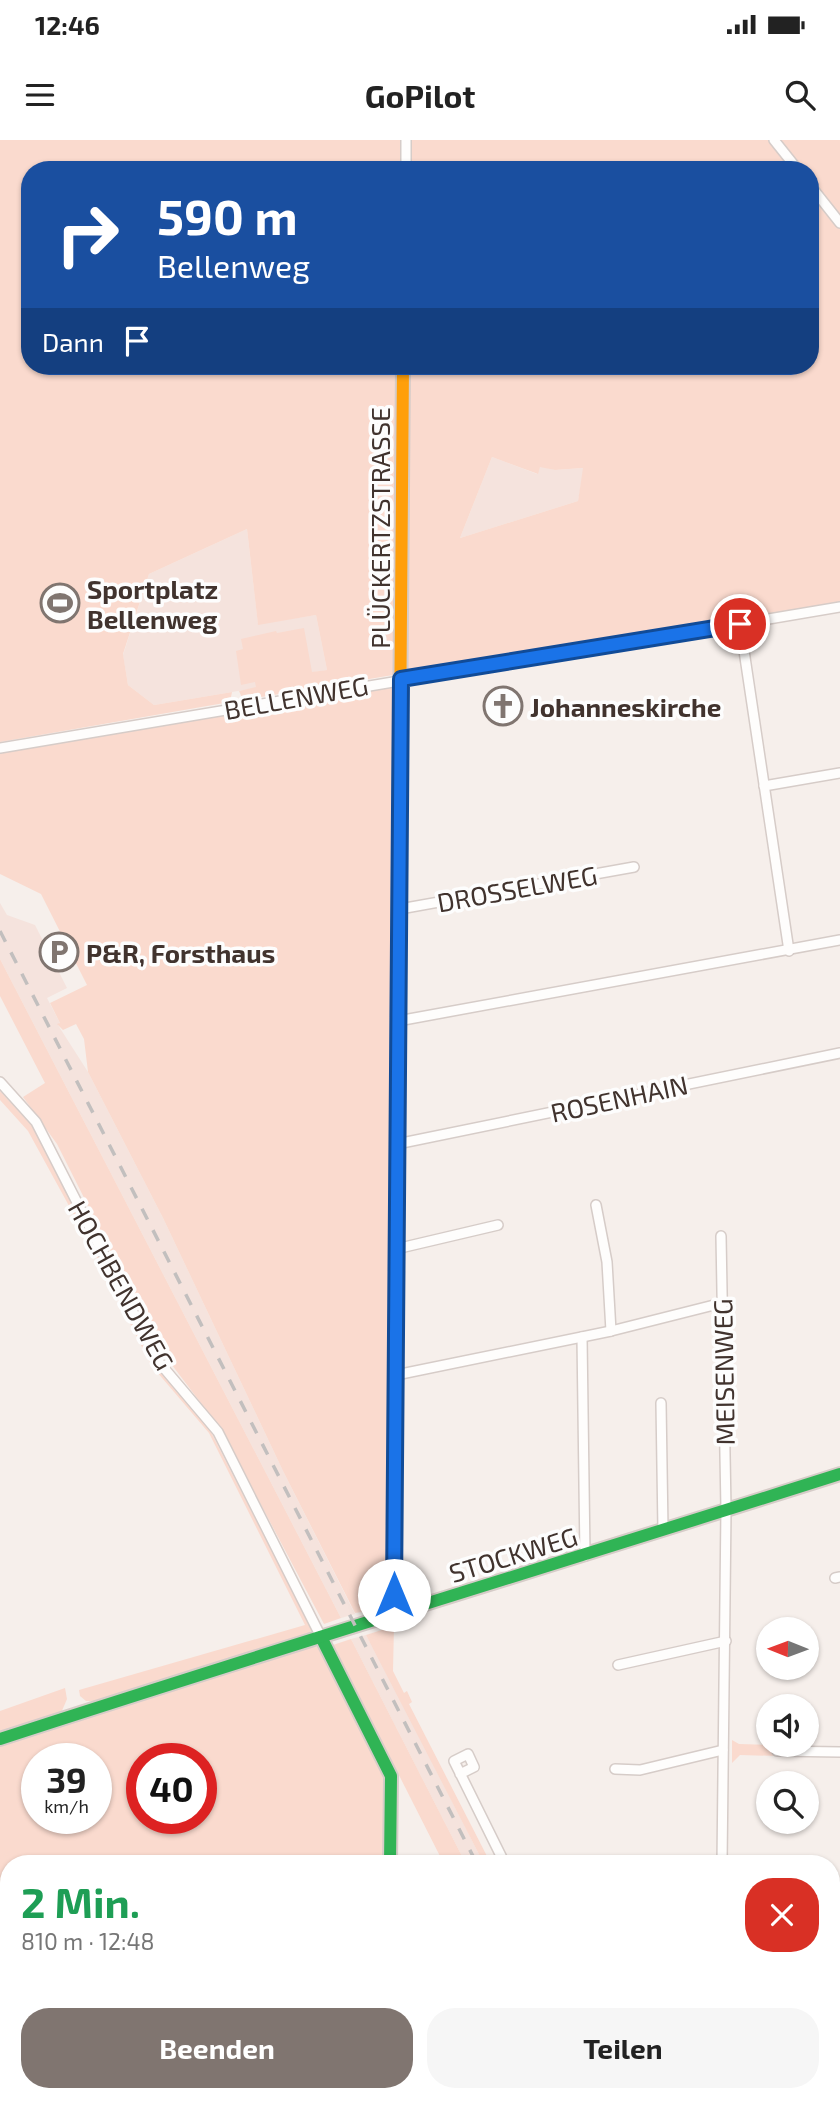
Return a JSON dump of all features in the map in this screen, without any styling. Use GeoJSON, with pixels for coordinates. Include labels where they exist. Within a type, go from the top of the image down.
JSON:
{"type":"FeatureCollection","features":[{"type":"Feature","properties":{"kind":"street"},"geometry":{"type":"LineString","coordinates":[[406,140],[406,161]]}},
{"type":"Feature","properties":{"kind":"street"},"geometry":{"type":"LineString","coordinates":[[774,140],[791,161]]}},
{"type":"Feature","properties":{"kind":"street"},"geometry":{"type":"LineString","coordinates":[[819,196],[840,223]]}},
{"type":"Feature","properties":{"kind":"street","name":"PLÜCKERTZSTRASSE"},"geometry":{"type":"LineString","coordinates":[[397,1614],[394,1595],[403,375]]}},
{"type":"Feature","properties":{"kind":"street","name":"BELLENWEG"},"geometry":{"type":"LineString","coordinates":[[0,748],[840,607]]}},
{"type":"Feature","properties":{"kind":"street"},"geometry":{"type":"LineString","coordinates":[[740,624],[789,951]]}},
{"type":"Feature","properties":{"kind":"street"},"geometry":{"type":"LineString","coordinates":[[764,786],[840,773]]}},
{"type":"Feature","properties":{"kind":"street","name":"DROSSELWEG"},"geometry":{"type":"LineString","coordinates":[[400,909],[634,867]]}},
{"type":"Feature","properties":{"kind":"street"},"geometry":{"type":"LineString","coordinates":[[398,1021],[840,940]]}},
{"type":"Feature","properties":{"kind":"street","name":"ROSENHAIN"},"geometry":{"type":"LineString","coordinates":[[397,1144],[840,1052]]}},
{"type":"Feature","properties":{"kind":"street","name":"HOCHBENDWEG"},"geometry":{"type":"LineString","coordinates":[[0,1082],[36,1122],[158,1361],[218,1432],[321,1637]]}},
{"type":"Feature","properties":{"kind":"street"},"geometry":{"type":"LineString","coordinates":[[596,1205],[607,1262],[611,1331]]}},
{"type":"Feature","properties":{"kind":"street"},"geometry":{"type":"LineString","coordinates":[[396,1249],[498,1225]]}},
{"type":"Feature","properties":{"kind":"street","name":"MEISENWEG"},"geometry":{"type":"LineString","coordinates":[[721,1236],[726,1509],[722,1855]]}},
{"type":"Feature","properties":{"kind":"street"},"geometry":{"type":"LineString","coordinates":[[396,1374],[611,1331],[722,1303]]}},
{"type":"Feature","properties":{"kind":"street"},"geometry":{"type":"LineString","coordinates":[[582,1337],[584,1556]]}},
{"type":"Feature","properties":{"kind":"street"},"geometry":{"type":"LineString","coordinates":[[661,1403],[663,1530]]}},
{"type":"Feature","properties":{"kind":"street","name":"STOCKWEG"},"geometry":{"type":"LineString","coordinates":[[0,1740],[181,1680],[840,1474]]}},
{"type":"Feature","properties":{"kind":"street"},"geometry":{"type":"LineString","coordinates":[[321,1637],[391,1776],[390,1855]]}},
{"type":"Feature","properties":{"kind":"street"},"geometry":{"type":"LineString","coordinates":[[618,1665],[726,1641]]}},
{"type":"Feature","properties":{"kind":"street"},"geometry":{"type":"LineString","coordinates":[[615,1769],[640,1770],[723,1750]]}},
{"type":"Feature","properties":{"kind":"street"},"geometry":{"type":"LineString","coordinates":[[819,1752],[840,1752]]}},
{"type":"Feature","properties":{"kind":"street"},"geometry":{"type":"LineString","coordinates":[[460,1774],[500,1855]]}},
{"type":"Feature","properties":{"kind":"shaded area"},"geometry":{"type":"Polygon","coordinates":[[[0,140],[402,140],[402,161],[21,161],[21,375],[399,375],[396,663],[393,675],[243,700],[239,691],[256,687],[255,682],[241,685],[236,651],[243,649],[241,639],[304,628],[312,672],[327,670],[316,615],[258,625],[247,529],[149,574],[123,654],[128,685],[154,705],[232,692],[230,702],[0,742],[0,140]]]}},
{"type":"Feature","properties":{"kind":"shaded area"},"geometry":{"type":"Polygon","coordinates":[[[411,140],[769,140],[786,161],[411,161],[411,140]]]}},
{"type":"Feature","properties":{"kind":"shaded area"},"geometry":{"type":"Polygon","coordinates":[[[780,140],[840,140],[840,215],[819,189],[819,161],[797,161],[780,140]]]}},
{"type":"Feature","properties":{"kind":"shaded area"},"geometry":{"type":"Polygon","coordinates":[[[819,202],[840,229],[840,602],[416,674],[410,672],[406,666],[409,375],[819,375],[819,202]],[[492,457],[460,538],[578,501],[583,468],[555,470],[540,467],[538,474],[492,457]]]}},
{"type":"Feature","properties":{"kind":"shaded area"},"geometry":{"type":"Polygon","coordinates":[[[492,457],[537,474],[540,466],[555,470],[584,468],[578,501],[460,538],[492,457]]]}},
{"type":"Feature","properties":{"kind":"shaded area"},"geometry":{"type":"Polygon","coordinates":[[[247,529],[258,624],[316,615],[327,670],[256,682],[256,688],[154,705],[128,685],[123,655],[149,574],[247,529]]]}},
{"type":"Feature","properties":{"kind":"shaded area"},"geometry":{"type":"Polygon","coordinates":[[[393,687],[386,1604],[364,1614],[355,1613],[283,1471],[163,1218],[88,1072],[84,1039],[76,1024],[63,1030],[57,1024],[60,1023],[50,1003],[87,985],[41,894],[0,874],[0,753],[393,687]]]}},
{"type":"Feature","properties":{"kind":"shaded area"},"geometry":{"type":"Polygon","coordinates":[[[0,903],[7,915],[35,925],[67,988],[47,998],[60,1023],[58,1025],[88,1072],[163,1218],[283,1471],[355,1614],[341,1618],[0,959],[0,903]]]}},
{"type":"Feature","properties":{"kind":"shaded area"},"geometry":{"type":"Polygon","coordinates":[[[0,959],[341,1618],[324,1624],[222,1431],[172,1365],[150,1329],[57,1144],[23,1097],[45,1083],[0,996],[0,959]]]}},
{"type":"Feature","properties":{"kind":"shaded area"},"geometry":{"type":"Polygon","coordinates":[[[0,1091],[34,1128],[155,1364],[211,1432],[312,1630],[306,1636],[99,1701],[86,1701],[80,1696],[79,1690],[305,1625],[209,1433],[151,1365],[91,1246],[28,1131],[0,1100],[0,1091]]]}},
{"type":"Feature","properties":{"kind":"shaded area"},"geometry":{"type":"Polygon","coordinates":[[[394,1626],[393,1671],[404,1693],[407,1691],[412,1702],[409,1704],[486,1855],[479,1855],[366,1635],[394,1626]]]}},
{"type":"Feature","properties":{"kind":"shaded area"},"geometry":{"type":"Polygon","coordinates":[[[366,1635],[479,1855],[461,1855],[351,1639],[366,1635]]]}},
{"type":"Feature","properties":{"kind":"shaded area"},"geometry":{"type":"Polygon","coordinates":[[[351,1639],[461,1855],[439,1855],[333,1645],[351,1639]]]}},
{"type":"Feature","properties":{"kind":"shaded area"},"geometry":{"type":"Polygon","coordinates":[[[310,1645],[321,1648],[384,1772],[383,1855],[0,1855],[0,1743],[310,1645]]]}},
{"type":"Feature","properties":{"kind":"shaded area"},"geometry":{"type":"Polygon","coordinates":[[[65,1688],[67,1699],[61,1713],[0,1732],[0,1711],[65,1688]]]}},
{"type":"Feature","properties":{"kind":"shaded area"},"geometry":{"type":"Polygon","coordinates":[[[732,1740],[739,1744],[756,1744],[756,1755],[740,1755],[732,1763],[732,1740]]]}},
{"type":"Feature","properties":{"kind":"railway"},"geometry":{"type":"LineString","coordinates":[[0,931],[472,1855]]}},
{"type":"Feature","properties":{"kind":"traffic: fast"},"geometry":{"type":"LineString","coordinates":[[397,1614],[394,1595],[399,856]]}},
{"type":"Feature","properties":{"kind":"traffic: fast"},"geometry":{"type":"LineString","coordinates":[[0,1739],[840,1474]]}},
{"type":"Feature","properties":{"kind":"traffic: fast"},"geometry":{"type":"LineString","coordinates":[[321,1637],[391,1776],[390,1855]]}},
{"type":"Feature","properties":{"kind":"traffic: slow"},"geometry":{"type":"LineString","coordinates":[[399,856],[403,375]]}},
{"type":"Feature","properties":{"kind":"place","name":"Sportplatz Bellenweg"},"geometry":{"type":"Point","coordinates":[60,603]}},
{"type":"Feature","properties":{"kind":"place","name":"Johanneskirche"},"geometry":{"type":"Point","coordinates":[503,706]}},
{"type":"Feature","properties":{"kind":"place","name":"P&R, Forsthaus"},"geometry":{"type":"Point","coordinates":[59,952]}},
{"type":"Feature","properties":{"kind":"route"},"geometry":{"type":"LineString","coordinates":[[394,1595],[401,679],[740,624]]}}]}
